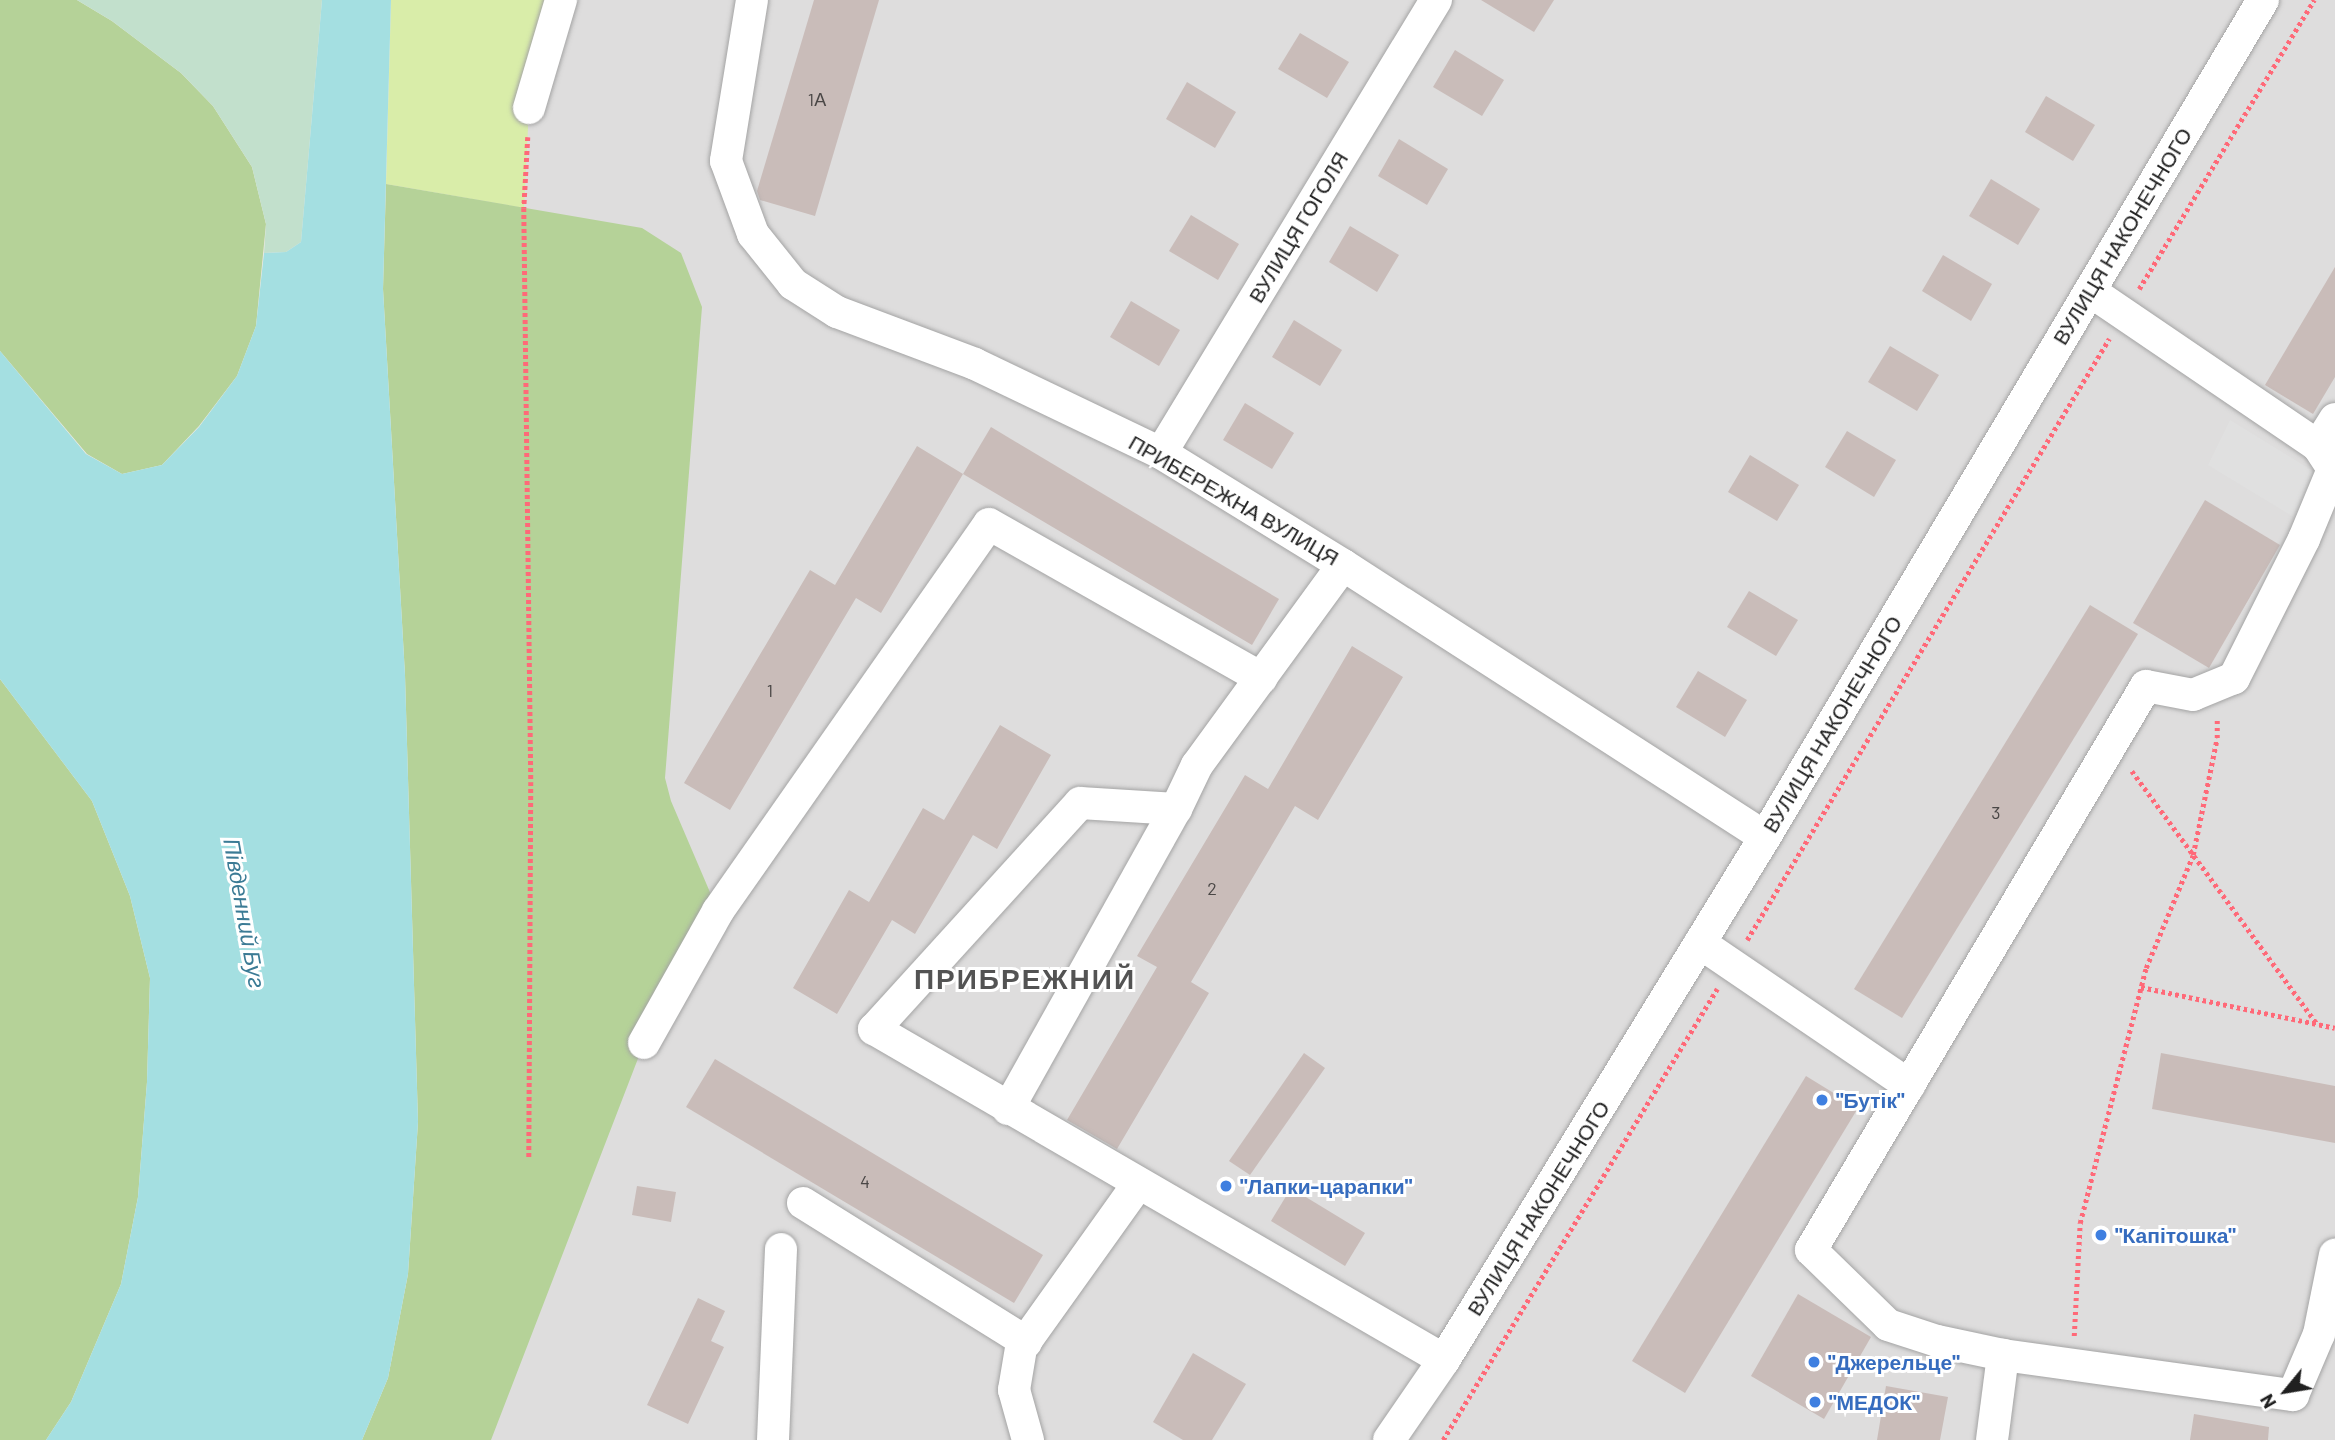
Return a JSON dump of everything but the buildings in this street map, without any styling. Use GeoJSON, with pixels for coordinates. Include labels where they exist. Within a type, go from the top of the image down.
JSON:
{"type":"FeatureCollection","features":[{"type":"Feature","properties":{"kind":"street"},"geometry":{"type":"LineString","coordinates":[[529,108],[561,0]]}},
{"type":"Feature","properties":{"kind":"street","name":"ПРИБЕРЕЖНА ВУЛИЦЯ"},"geometry":{"type":"LineString","coordinates":[[752,0],[726,161],[753,234],[793,284],[837,312],[975,364],[1161,453],[1343,565],[1765,837]]}},
{"type":"Feature","properties":{"kind":"street","name":"ВУЛИЦЯ ГОГОЛЯ"},"geometry":{"type":"LineString","coordinates":[[1161,453],[1436,0]]}},
{"type":"Feature","properties":{"kind":"street","name":"ВУЛИЦЯ НАКОНЕЧНОГО"},"geometry":{"type":"LineString","coordinates":[[1390,1440],[1444,1360],[1765,837],[2263,0]]}},
{"type":"Feature","properties":{"kind":"street"},"geometry":{"type":"LineString","coordinates":[[2090,290],[2327,443]]}},
{"type":"Feature","properties":{"kind":"street"},"geometry":{"type":"LineString","coordinates":[[2335,419],[2327,443],[2333,469],[2304,539],[2234,678],[2193,695],[2146,686],[1811,1250],[1888,1325],[1937,1341],[2003,1355],[2293,1395],[2319,1334],[2335,1255]]}},
{"type":"Feature","properties":{"kind":"street"},"geometry":{"type":"LineString","coordinates":[[644,1043],[718,911],[989,524],[1261,678]]}},
{"type":"Feature","properties":{"kind":"street"},"geometry":{"type":"LineString","coordinates":[[1008,1109],[1176,809],[1197,765],[1343,565]]}},
{"type":"Feature","properties":{"kind":"street"},"geometry":{"type":"LineString","coordinates":[[1176,809],[1080,803],[874,1030],[1444,1360]]}},
{"type":"Feature","properties":{"kind":"street"},"geometry":{"type":"LineString","coordinates":[[1700,943],[1909,1085]]}},
{"type":"Feature","properties":{"kind":"street"},"geometry":{"type":"LineString","coordinates":[[1028,1440],[1014,1390],[1021,1348],[1138,1184]]}},
{"type":"Feature","properties":{"kind":"street"},"geometry":{"type":"LineString","coordinates":[[803,1203],[1026,1342]]}},
{"type":"Feature","properties":{"kind":"street"},"geometry":{"type":"LineString","coordinates":[[773,1440],[781,1249]]}},
{"type":"Feature","properties":{"kind":"street"},"geometry":{"type":"LineString","coordinates":[[1992,1440],[2003,1355]]}},
{"type":"Feature","properties":{"kind":"path"},"geometry":{"type":"LineString","coordinates":[[1443,1440],[2314,0]]}},
{"type":"Feature","properties":{"kind":"path"},"geometry":{"type":"LineString","coordinates":[[528,1158],[531,782],[524,208],[529,108]]}},
{"type":"Feature","properties":{"kind":"path"},"geometry":{"type":"LineString","coordinates":[[2073,1365],[2080,1223],[2141,987],[2193,855],[2217,738],[2218,684]]}},
{"type":"Feature","properties":{"kind":"path"},"geometry":{"type":"LineString","coordinates":[[2111,743],[2318,1025]]}},
{"type":"Feature","properties":{"kind":"path"},"geometry":{"type":"LineString","coordinates":[[2141,987],[2335,1028]]}},
{"type":"Feature","properties":{"kind":"shaded area"},"geometry":{"type":"Polygon","coordinates":[[[470,0],[2335,0],[2335,1440],[414,1440],[480,1300],[470,0]]]}},
{"type":"Feature","properties":{"kind":"shaded area"},"geometry":{"type":"Polygon","coordinates":[[[2230,420],[2324,478],[2302,522],[2208,465],[2230,420]]]}},
{"type":"Feature","properties":{"kind":"green space"},"geometry":{"type":"Polygon","coordinates":[[[0,0],[77,0],[112,21],[181,73],[213,106],[252,167],[266,224],[256,326],[237,376],[199,426],[162,465],[122,474],[87,454],[0,351],[0,0]]]}},
{"type":"Feature","properties":{"kind":"green space"},"geometry":{"type":"Polygon","coordinates":[[[77,0],[322,0],[301,242],[286,252],[264,253],[266,224],[252,167],[213,106],[181,73],[112,21],[77,0]]]}},
{"type":"Feature","properties":{"kind":"green space"},"geometry":{"type":"Polygon","coordinates":[[[391,0],[561,0],[529,108],[524,208],[386,184],[391,0]]]}},
{"type":"Feature","properties":{"kind":"green space"},"geometry":{"type":"Polygon","coordinates":[[[386,184],[642,228],[681,253],[702,307],[665,778],[671,801],[718,911],[644,1043],[491,1440],[362,1440],[388,1378],[408,1274],[418,1122],[405,675],[383,289],[386,184]]]}},
{"type":"Feature","properties":{"kind":"green space"},"geometry":{"type":"Polygon","coordinates":[[[0,679],[92,801],[130,896],[150,978],[147,1082],[138,1197],[121,1284],[71,1402],[46,1440],[0,1440],[0,679]]]}},
{"type":"Feature","properties":{"kind":"water","name":"Південний Буг"},"geometry":{"type":"Polygon","coordinates":[[[322,0],[391,0],[383,289],[405,675],[418,1122],[408,1274],[388,1378],[362,1440],[46,1440],[71,1402],[121,1284],[138,1197],[147,1082],[150,978],[130,896],[92,801],[0,679],[0,351],[86,454],[122,474],[162,465],[199,427],[237,376],[256,326],[264,253],[286,252],[301,242],[322,0]]]}},
{"type":"Feature","properties":{"kind":"place","name":"\"Бутік\""},"geometry":{"type":"Point","coordinates":[1822,1100]}},
{"type":"Feature","properties":{"kind":"place","name":"\"Лапки-царапки\""},"geometry":{"type":"Point","coordinates":[1226,1186]}},
{"type":"Feature","properties":{"kind":"place","name":"\"Капітошка\""},"geometry":{"type":"Point","coordinates":[2101,1235]}},
{"type":"Feature","properties":{"kind":"place","name":"\"Джерельце\""},"geometry":{"type":"Point","coordinates":[1814,1362]}},
{"type":"Feature","properties":{"kind":"place","name":"\"МЕДОК\""},"geometry":{"type":"Point","coordinates":[1815,1402]}},
{"type":"Feature","properties":{"kind":"district","name":"ПРИБРЕЖНИЙ"},"geometry":{"type":"Point","coordinates":[1025,978]}}]}
